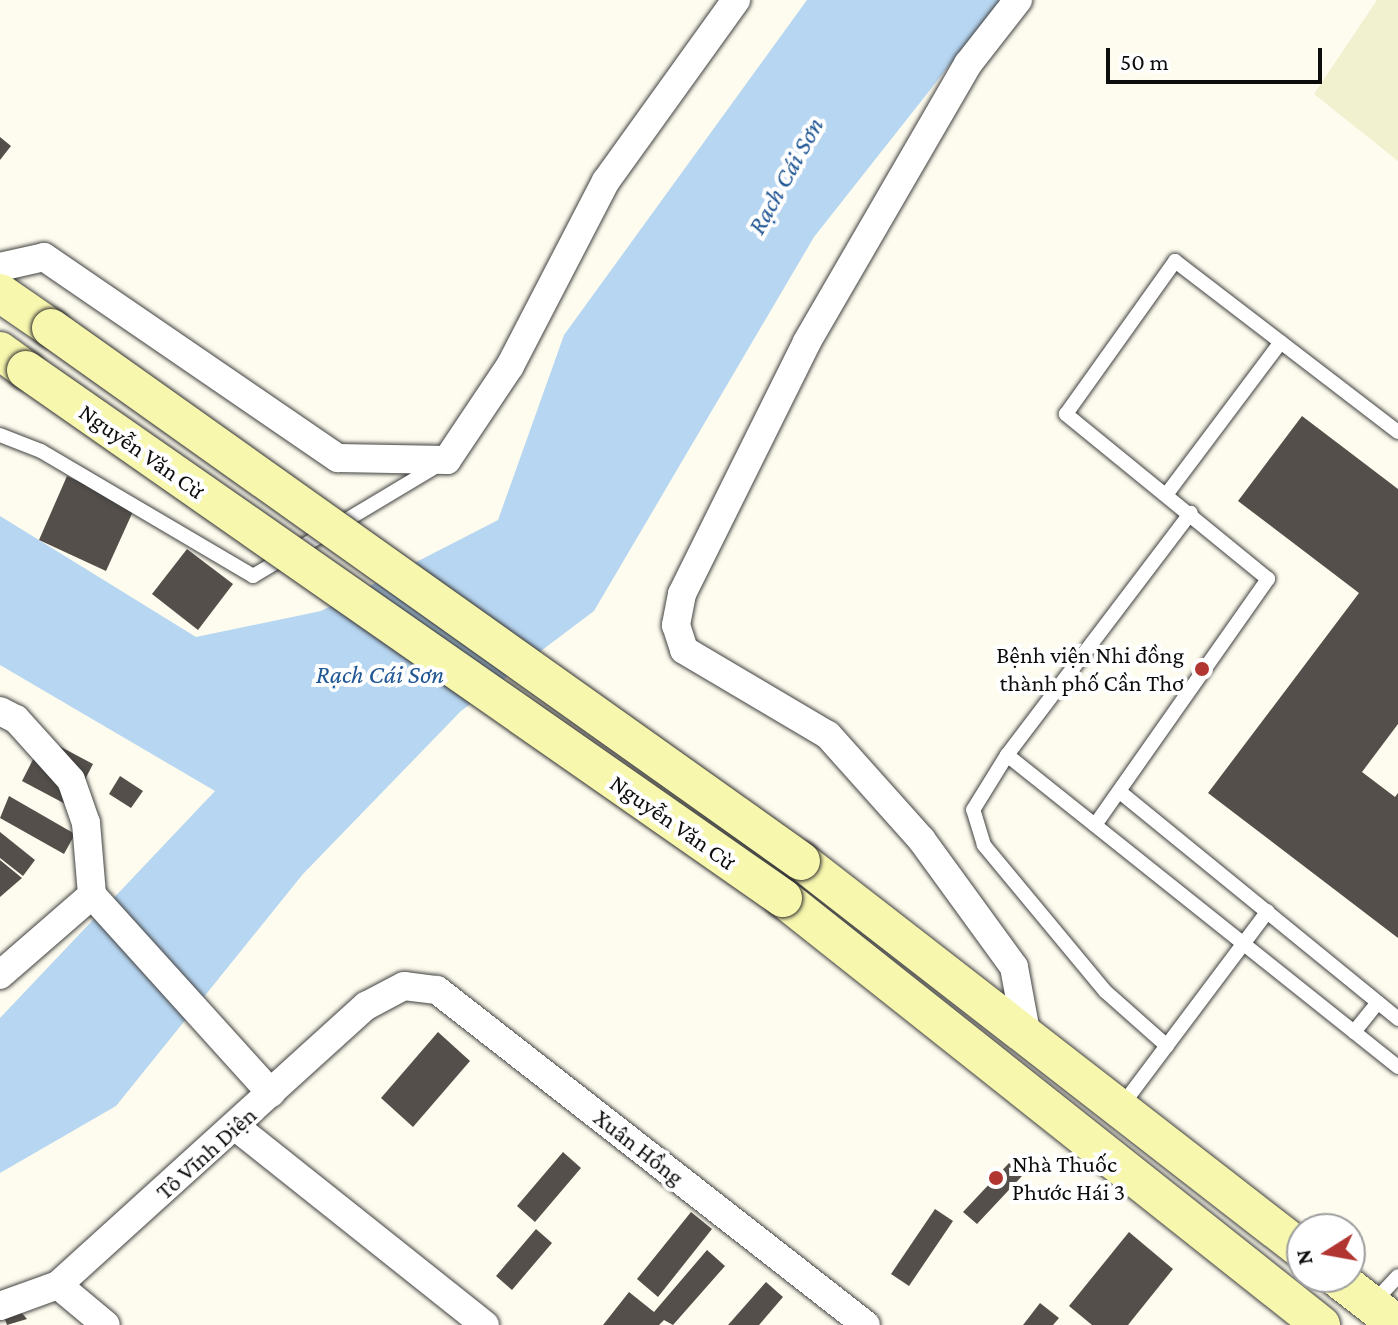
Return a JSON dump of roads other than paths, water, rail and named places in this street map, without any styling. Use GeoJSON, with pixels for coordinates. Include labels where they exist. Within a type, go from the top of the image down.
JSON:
{"type":"FeatureCollection","features":[{"type":"Feature","properties":{"kind":"main road","name":"Nguyễn Văn Cừ"},"geometry":{"type":"LineString","coordinates":[[0,293],[801,861],[1286,1238]]}},
{"type":"Feature","properties":{"kind":"main road","name":"Nguyễn Văn Cừ"},"geometry":{"type":"LineString","coordinates":[[13,360],[783,898],[1321,1325]]}},
{"type":"Feature","properties":{"kind":"main road"},"geometry":{"type":"LineString","coordinates":[[1351,1293],[1375,1318]]}},
{"type":"Feature","properties":{"kind":"street"},"geometry":{"type":"LineString","coordinates":[[0,267],[44,257],[338,458],[447,460],[510,366],[606,181],[736,0]]}},
{"type":"Feature","properties":{"kind":"street"},"geometry":{"type":"LineString","coordinates":[[1018,0],[968,64],[807,342],[682,594],[676,625],[684,650],[828,735],[921,839],[1014,967],[1027,1037]]}},
{"type":"Feature","properties":{"kind":"street"},"geometry":{"type":"LineString","coordinates":[[0,711],[16,719],[71,780],[86,823],[92,895],[271,1093]]}},
{"type":"Feature","properties":{"kind":"street"},"geometry":{"type":"LineString","coordinates":[[0,975],[92,895]]}},
{"type":"Feature","properties":{"kind":"street","name":"Tô Vĩnh Diện"},"geometry":{"type":"LineString","coordinates":[[5,1300],[58,1285],[236,1127],[366,1006],[404,986]]}},
{"type":"Feature","properties":{"kind":"street","name":"Xuân Hồng"},"geometry":{"type":"LineString","coordinates":[[404,986],[437,990],[866,1325]]}},
{"type":"Feature","properties":{"kind":"street"},"geometry":{"type":"LineString","coordinates":[[236,1127],[485,1325]]}},
{"type":"Feature","properties":{"kind":"street"},"geometry":{"type":"LineString","coordinates":[[58,1285],[106,1325]]}},
{"type":"Feature","properties":{"kind":"lane"},"geometry":{"type":"LineString","coordinates":[[1095,825],[1268,579],[1191,513],[1066,414],[1175,261],[1398,432]]}},
{"type":"Feature","properties":{"kind":"lane"},"geometry":{"type":"LineString","coordinates":[[1166,495],[1281,342]]}},
{"type":"Feature","properties":{"kind":"lane"},"geometry":{"type":"LineString","coordinates":[[0,435],[41,451],[253,576],[447,460]]}},
{"type":"Feature","properties":{"kind":"lane"},"geometry":{"type":"LineString","coordinates":[[1167,1046],[1105,991],[984,845],[974,821],[975,799],[1191,513]]}},
{"type":"Feature","properties":{"kind":"lane"},"geometry":{"type":"LineString","coordinates":[[1007,755],[1398,1067]]}},
{"type":"Feature","properties":{"kind":"lane"},"geometry":{"type":"LineString","coordinates":[[1120,792],[1398,1019]]}},
{"type":"Feature","properties":{"kind":"lane"},"geometry":{"type":"LineString","coordinates":[[1120,1108],[1268,911]]}},
{"type":"Feature","properties":{"kind":"lane"},"geometry":{"type":"LineString","coordinates":[[1354,1032],[1378,1002]]}},
{"type":"Feature","properties":{"kind":"lane"},"geometry":{"type":"LineString","coordinates":[[1375,1318],[1398,1276]]}},
{"type":"Feature","properties":{"kind":"water","name":"Rạch Cái Sơn"},"geometry":{"type":"Polygon","coordinates":[[[807,0],[1001,0],[814,237],[594,611],[461,711],[303,874],[116,1106],[0,1173],[0,1018],[215,791],[0,665],[0,516],[196,637],[321,611],[498,520],[564,335],[807,0]]]}},
{"type":"Feature","properties":{"kind":"place","name":"Bệnh viện Nhi đồng thành phố Cần Thơ"},"geometry":{"type":"Point","coordinates":[1202,669]}},
{"type":"Feature","properties":{"kind":"place","name":"Nhà Thuốc Phước Hái 3"},"geometry":{"type":"Point","coordinates":[996,1178]}}]}
